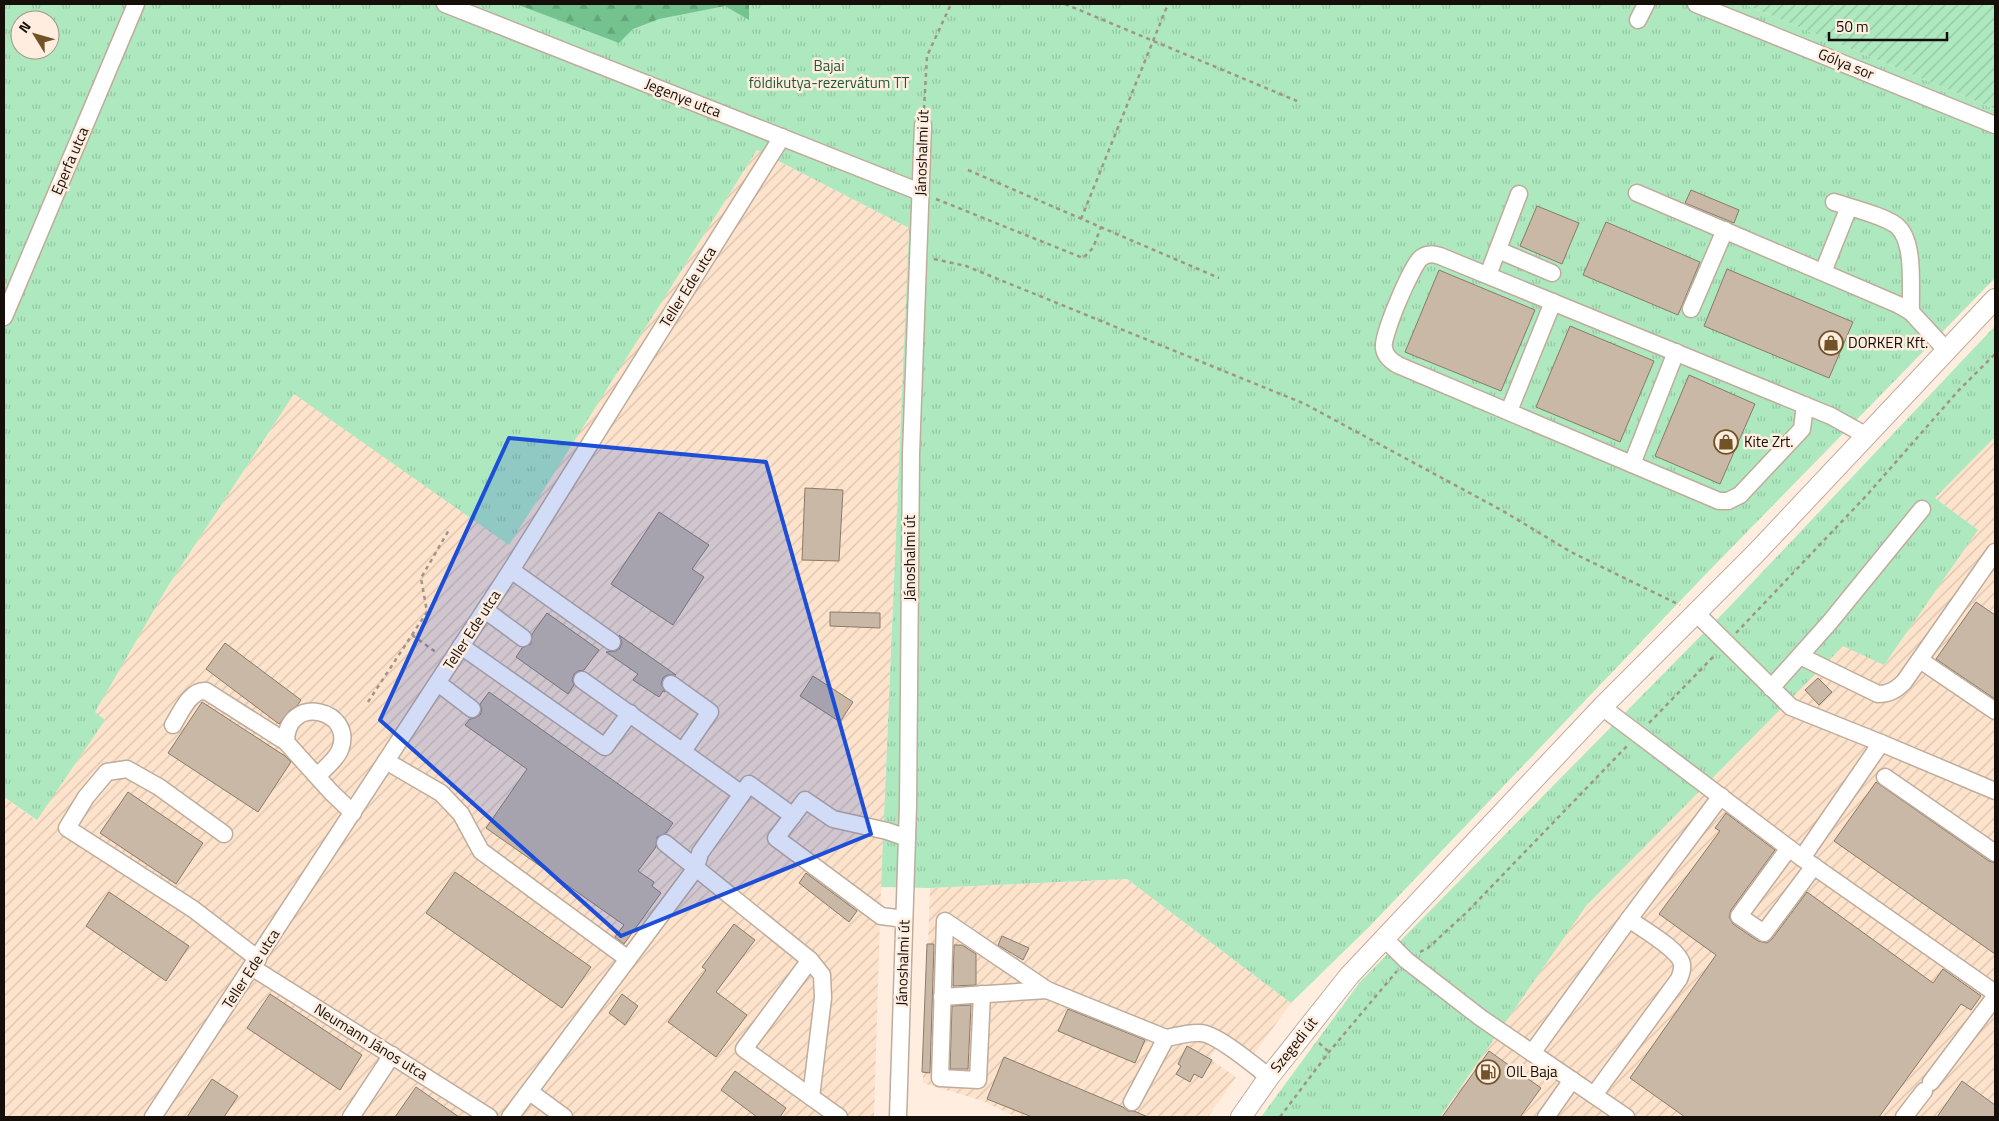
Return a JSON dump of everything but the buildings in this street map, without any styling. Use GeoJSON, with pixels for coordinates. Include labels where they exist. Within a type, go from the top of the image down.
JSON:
{"type":"FeatureCollection","features":[{"type":"Feature","properties":{"kind":"main road","name":"Szegedi út"},"geometry":{"type":"LineString","coordinates":[[1242,1117],[1270,1076],[1349,976],[1602,707],[1756,553],[1995,299]]}},
{"type":"Feature","properties":{"kind":"street","name":"Eperfa utca"},"geometry":{"type":"LineString","coordinates":[[4,317],[136,4]]}},
{"type":"Feature","properties":{"kind":"street","name":"Jegenye utca"},"geometry":{"type":"LineString","coordinates":[[445,4],[782,137],[920,200]]}},
{"type":"Feature","properties":{"kind":"street"},"geometry":{"type":"LineString","coordinates":[[1638,20],[1646,4]]}},
{"type":"Feature","properties":{"kind":"street","name":"Gólya sor"},"geometry":{"type":"LineString","coordinates":[[1696,4],[1995,125]]}},
{"type":"Feature","properties":{"kind":"street","name":"Jánoshalmi út"},"geometry":{"type":"LineString","coordinates":[[898,1117],[907,838],[911,454],[923,125]]}},
{"type":"Feature","properties":{"kind":"street","name":"Teller Ede utca"},"geometry":{"type":"LineString","coordinates":[[153,1117],[511,570],[782,137]]}},
{"type":"Feature","properties":{"kind":"street"},"geometry":{"type":"LineString","coordinates":[[1637,193],[1899,305],[1911,312],[1947,351]]}},
{"type":"Feature","properties":{"kind":"street"},"geometry":{"type":"LineString","coordinates":[[1488,275],[1519,194]]}},
{"type":"Feature","properties":{"kind":"street"},"geometry":{"type":"LineString","coordinates":[[1823,272],[1842,205],[1890,221],[1899,227],[1909,249],[1911,312]]}},
{"type":"Feature","properties":{"kind":"street"},"geometry":{"type":"LineString","coordinates":[[1692,309],[1725,230]]}},
{"type":"Feature","properties":{"kind":"street"},"geometry":{"type":"LineString","coordinates":[[1498,250],[1552,273]]}},
{"type":"Feature","properties":{"kind":"street"},"geometry":{"type":"LineString","coordinates":[[1805,405],[1802,429],[1740,495],[1728,501],[1712,500],[1509,411],[1398,365],[1388,357],[1383,347],[1384,336],[1414,266],[1421,258],[1434,254],[1488,275],[1832,416],[1867,436]]}},
{"type":"Feature","properties":{"kind":"street"},"geometry":{"type":"LineString","coordinates":[[1509,411],[1553,302]]}},
{"type":"Feature","properties":{"kind":"street"},"geometry":{"type":"LineString","coordinates":[[1632,464],[1676,352]]}},
{"type":"Feature","properties":{"kind":"street"},"geometry":{"type":"LineString","coordinates":[[1771,688],[1830,622],[1922,509]]}},
{"type":"Feature","properties":{"kind":"street"},"geometry":{"type":"LineString","coordinates":[[1800,656],[1878,694],[1887,694],[1896,690],[1920,660],[1995,552]]}},
{"type":"Feature","properties":{"kind":"street"},"geometry":{"type":"LineString","coordinates":[[511,570],[612,642]]}},
{"type":"Feature","properties":{"kind":"street"},"geometry":{"type":"LineString","coordinates":[[485,610],[522,638]]}},
{"type":"Feature","properties":{"kind":"street"},"geometry":{"type":"LineString","coordinates":[[1695,612],[1791,707],[1995,791]]}},
{"type":"Feature","properties":{"kind":"street"},"geometry":{"type":"LineString","coordinates":[[462,646],[605,747],[630,713]]}},
{"type":"Feature","properties":{"kind":"street"},"geometry":{"type":"LineString","coordinates":[[1920,660],[1995,711]]}},
{"type":"Feature","properties":{"kind":"street"},"geometry":{"type":"LineString","coordinates":[[582,680],[742,794]]}},
{"type":"Feature","properties":{"kind":"street"},"geometry":{"type":"LineString","coordinates":[[438,683],[472,708]]}},
{"type":"Feature","properties":{"kind":"street"},"geometry":{"type":"LineString","coordinates":[[671,684],[710,712],[683,751]]}},
{"type":"Feature","properties":{"kind":"street"},"geometry":{"type":"LineString","coordinates":[[173,725],[193,695],[198,691],[206,691],[286,742],[353,812]]}},
{"type":"Feature","properties":{"kind":"street"},"geometry":{"type":"LineString","coordinates":[[1602,707],[1802,857],[1995,993]]}},
{"type":"Feature","properties":{"kind":"street"},"geometry":{"type":"LineString","coordinates":[[286,742],[291,724],[301,714],[315,711],[325,713],[333,718],[340,730],[342,740],[340,748],[336,756],[317,776]]}},
{"type":"Feature","properties":{"kind":"street"},"geometry":{"type":"LineString","coordinates":[[1802,857],[1881,743]]}},
{"type":"Feature","properties":{"kind":"street"},"geometry":{"type":"LineString","coordinates":[[386,761],[441,793],[462,814],[481,851],[628,959]]}},
{"type":"Feature","properties":{"kind":"street","name":"Neumann János utca"},"geometry":{"type":"LineString","coordinates":[[224,834],[159,788],[127,769],[108,772],[86,797],[67,828],[193,909],[255,963],[392,1055],[489,1117]]}},
{"type":"Feature","properties":{"kind":"street"},"geometry":{"type":"LineString","coordinates":[[1885,777],[1995,853]]}},
{"type":"Feature","properties":{"kind":"street"},"geometry":{"type":"LineString","coordinates":[[510,1117],[696,868],[700,853],[749,784],[792,816]]}},
{"type":"Feature","properties":{"kind":"street"},"geometry":{"type":"LineString","coordinates":[[1532,1053],[1721,796]]}},
{"type":"Feature","properties":{"kind":"street"},"geometry":{"type":"LineString","coordinates":[[904,919],[881,916],[776,838],[805,800],[833,819],[887,831],[907,838]]}},
{"type":"Feature","properties":{"kind":"street"},"geometry":{"type":"LineString","coordinates":[[665,843],[810,960],[822,975],[823,998],[811,1097]]}},
{"type":"Feature","properties":{"kind":"street"},"geometry":{"type":"LineString","coordinates":[[1594,1095],[1679,980],[1682,972],[1682,964],[1673,950],[1629,919]]}},
{"type":"Feature","properties":{"kind":"street"},"geometry":{"type":"LineString","coordinates":[[982,994],[978,1080],[940,1078],[945,921],[1047,990],[1166,1038],[1192,1033],[1206,1033],[1270,1076]]}},
{"type":"Feature","properties":{"kind":"street"},"geometry":{"type":"LineString","coordinates":[[1384,938],[1406,960],[1481,1018],[1626,1117]]}},
{"type":"Feature","properties":{"kind":"street"},"geometry":{"type":"LineString","coordinates":[[810,960],[744,1049],[839,1117]]}},
{"type":"Feature","properties":{"kind":"street"},"geometry":{"type":"LineString","coordinates":[[942,996],[1047,990]]}},
{"type":"Feature","properties":{"kind":"street"},"geometry":{"type":"LineString","coordinates":[[1904,1117],[1995,997]]}},
{"type":"Feature","properties":{"kind":"street"},"geometry":{"type":"LineString","coordinates":[[1132,1102],[1166,1038]]}},
{"type":"Feature","properties":{"kind":"street"},"geometry":{"type":"LineString","coordinates":[[351,1117],[392,1055]]}},
{"type":"Feature","properties":{"kind":"street"},"geometry":{"type":"LineString","coordinates":[[1546,1117],[1572,1080]]}},
{"type":"Feature","properties":{"kind":"street"},"geometry":{"type":"LineString","coordinates":[[530,1092],[564,1117]]}},
{"type":"Feature","properties":{"kind":"path","name":"Jánoshalmi út"},"geometry":{"type":"LineString","coordinates":[[923,125],[927,56],[951,4]]}},
{"type":"Feature","properties":{"kind":"path"},"geometry":{"type":"LineString","coordinates":[[1065,4],[1297,101]]}},
{"type":"Feature","properties":{"kind":"path"},"geometry":{"type":"LineString","coordinates":[[1081,219],[1168,4]]}},
{"type":"Feature","properties":{"kind":"path"},"geometry":{"type":"LineString","coordinates":[[968,170],[1219,278]]}},
{"type":"Feature","properties":{"kind":"path"},"geometry":{"type":"LineString","coordinates":[[920,200],[934,198],[1083,258],[1093,248],[1101,227]]}},
{"type":"Feature","properties":{"kind":"path"},"geometry":{"type":"LineString","coordinates":[[918,255],[966,266],[1305,404],[1503,510],[1571,552],[1695,612]]}},
{"type":"Feature","properties":{"kind":"path"},"geometry":{"type":"LineString","coordinates":[[1280,1117],[1329,1052],[1406,960],[1428,948],[1466,913],[1727,644],[1866,495],[1959,390],[1995,354]]}},
{"type":"Feature","properties":{"kind":"path"},"geometry":{"type":"LineString","coordinates":[[368,702],[427,612],[421,578],[450,528]]}},
{"type":"Feature","properties":{"kind":"path"},"geometry":{"type":"LineString","coordinates":[[412,634],[451,662]]}},
{"type":"Feature","properties":{"kind":"highlighted area"},"geometry":{"type":"Polygon","coordinates":[[[509,438],[766,462],[871,834],[621,936],[380,720],[509,438]]]}},
{"type":"Feature","properties":{"kind":"shaded area"},"geometry":{"type":"Polygon","coordinates":[[[757,150],[909,228],[881,887],[874,1117],[4,1117],[4,797],[36,820],[105,720],[94,712],[168,586],[294,394],[509,544],[757,150]]]}},
{"type":"Feature","properties":{"kind":"shaded area"},"geometry":{"type":"Polygon","coordinates":[[[1995,437],[1995,1117],[1440,1117],[1586,906],[1843,645],[1884,665],[1978,530],[1935,498],[1995,437]]]}},
{"type":"Feature","properties":{"kind":"shaded area"},"geometry":{"type":"Polygon","coordinates":[[[1127,879],[1291,1003],[1254,1054],[1224,1035],[1210,1059],[1236,1077],[1208,1117],[1016,1117],[983,1101],[923,1083],[930,888],[1127,879]]]}},
{"type":"Feature","properties":{"kind":"green space","name":"Bajai földikutya-rezervátum TT"},"geometry":{"type":"Polygon","coordinates":[[[4,4],[1744,4],[1995,109],[1995,278],[1704,576],[1369,927],[1291,1003],[1127,879],[930,888],[881,887],[909,228],[757,150],[509,545],[294,394],[168,586],[95,712],[105,720],[37,820],[4,797],[4,4]]]}},
{"type":"Feature","properties":{"kind":"green space"},"geometry":{"type":"Polygon","coordinates":[[[516,4],[749,4],[749,20],[725,6],[659,19],[633,29],[619,43],[516,4]]]}},
{"type":"Feature","properties":{"kind":"green space"},"geometry":{"type":"Polygon","coordinates":[[[1744,4],[1995,4],[1995,109],[1744,4]]]}},
{"type":"Feature","properties":{"kind":"green space"},"geometry":{"type":"Polygon","coordinates":[[[1995,326],[1995,437],[1935,498],[1978,530],[1884,665],[1843,646],[1586,906],[1440,1117],[1261,1117],[1360,982],[1733,603],[1995,326]]]}},
{"type":"Feature","properties":{"kind":"place","name":"DORKER Kft."},"geometry":{"type":"Point","coordinates":[1831,343]}},
{"type":"Feature","properties":{"kind":"place","name":"Kite Zrt."},"geometry":{"type":"Point","coordinates":[1726,442]}},
{"type":"Feature","properties":{"kind":"place","name":"OIL Baja"},"geometry":{"type":"Point","coordinates":[1488,1072]}}]}
